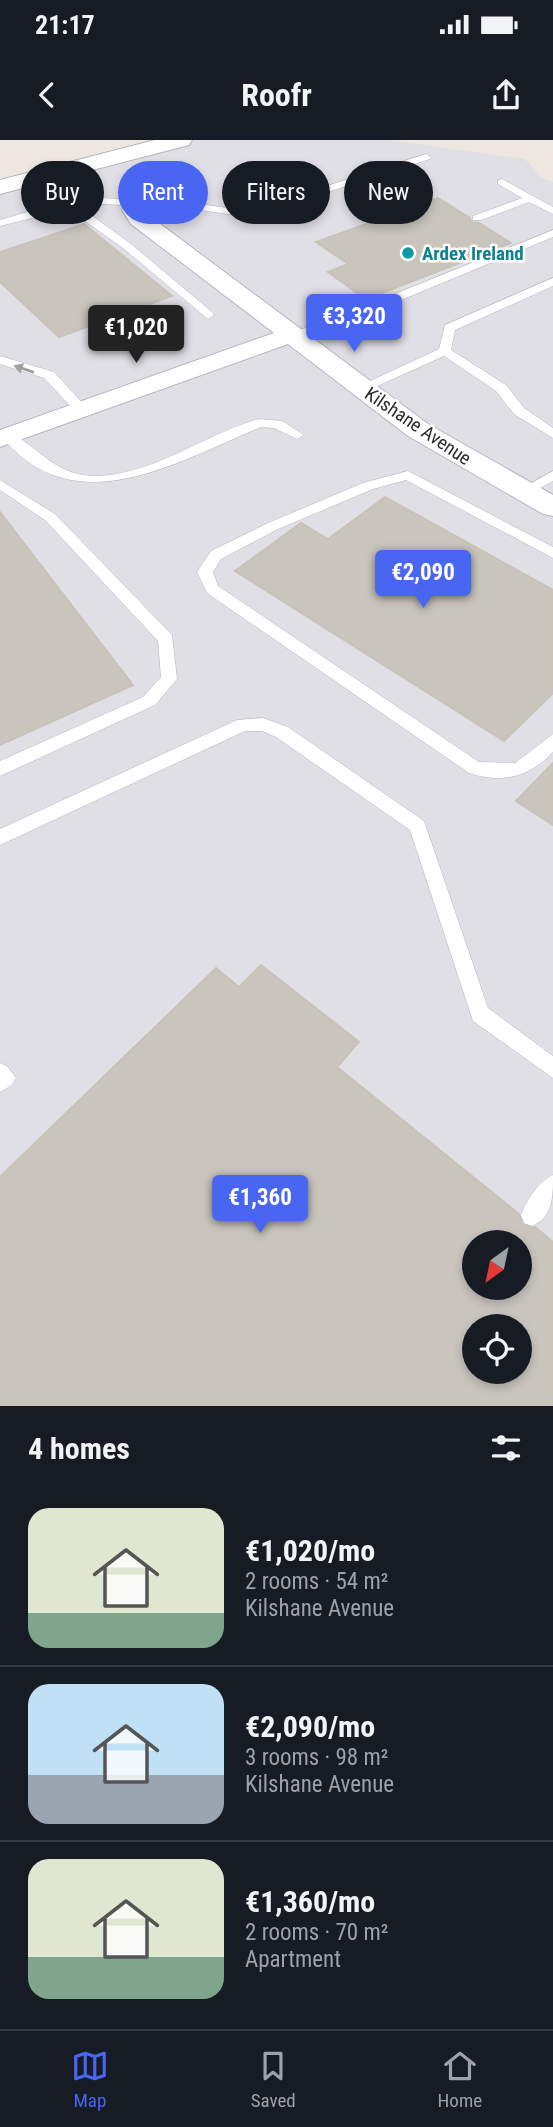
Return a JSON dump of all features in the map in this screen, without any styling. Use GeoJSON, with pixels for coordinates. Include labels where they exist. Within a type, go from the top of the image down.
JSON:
{"type":"FeatureCollection","features":[{"type":"Feature","properties":{"kind":"street"},"geometry":{"type":"LineString","coordinates":[[0,187],[181,140]]}},
{"type":"Feature","properties":{"kind":"street","name":"Kilshane Avenue"},"geometry":{"type":"LineString","coordinates":[[146,224],[418,430],[553,507]]}},
{"type":"Feature","properties":{"kind":"street"},"geometry":{"type":"LineString","coordinates":[[4,438],[290,335]]}},
{"type":"Feature","properties":{"kind":"lane"},"geometry":{"type":"LineString","coordinates":[[208,210],[250,214],[426,157]]}},
{"type":"Feature","properties":{"kind":"lane"},"geometry":{"type":"LineString","coordinates":[[502,183],[553,211]]}},
{"type":"Feature","properties":{"kind":"lane"},"geometry":{"type":"LineString","coordinates":[[477,218],[530,198]]}},
{"type":"Feature","properties":{"kind":"lane"},"geometry":{"type":"LineString","coordinates":[[0,223],[21,217]]}},
{"type":"Feature","properties":{"kind":"lane"},"geometry":{"type":"LineString","coordinates":[[96,224],[127,246],[208,315]]}},
{"type":"Feature","properties":{"kind":"lane"},"geometry":{"type":"LineString","coordinates":[[290,335],[337,322],[553,233]]}},
{"type":"Feature","properties":{"kind":"lane"},"geometry":{"type":"LineString","coordinates":[[445,351],[449,328],[553,282]]}},
{"type":"Feature","properties":{"kind":"lane"},"geometry":{"type":"LineString","coordinates":[[361,388],[445,351]]}},
{"type":"Feature","properties":{"kind":"lane"},"geometry":{"type":"LineString","coordinates":[[445,351],[501,388],[519,411],[553,434]]}},
{"type":"Feature","properties":{"kind":"lane"},"geometry":{"type":"LineString","coordinates":[[0,360],[48,376],[82,410]]}},
{"type":"Feature","properties":{"kind":"lane"},"geometry":{"type":"LineString","coordinates":[[4,438],[38,463],[65,475],[92,481],[122,478],[259,423],[278,424],[297,435]]}},
{"type":"Feature","properties":{"kind":"lane"},"geometry":{"type":"LineString","coordinates":[[553,553],[408,475],[368,486],[274,526],[216,555],[205,572],[212,589],[475,768],[499,773],[526,768],[553,741]]}},
{"type":"Feature","properties":{"kind":"lane"},"geometry":{"type":"LineString","coordinates":[[523,492],[553,475]]}},
{"type":"Feature","properties":{"kind":"lane"},"geometry":{"type":"LineString","coordinates":[[0,484],[50,517],[166,639],[169,679],[149,701],[0,769]]}},
{"type":"Feature","properties":{"kind":"lane"},"geometry":{"type":"LineString","coordinates":[[0,503],[19,496]]}},
{"type":"Feature","properties":{"kind":"lane"},"geometry":{"type":"LineString","coordinates":[[0,837],[222,733],[243,725],[262,724],[272,728],[418,826],[480,1014],[553,1068]]}},
{"type":"Feature","properties":{"kind":"lane"},"geometry":{"type":"LineString","coordinates":[[0,1073],[5,1078],[0,1082]]}},
{"type":"Feature","properties":{"kind":"lane"},"geometry":{"type":"LineString","coordinates":[[532,1215],[553,1186]]}},
{"type":"Feature","properties":{"kind":"shaded area"},"geometry":{"type":"Polygon","coordinates":[[[181,140],[389,140],[525,159],[542,178],[553,182],[553,1406],[0,1406],[0,187],[21,182],[21,224],[104,224],[104,161],[100,161],[181,140]]]}},
{"type":"Feature","properties":{"kind":"building","name":"Ardex Ireland"},"geometry":{"type":"Polygon","coordinates":[[[438,198],[470,218],[471,222],[479,223],[511,243],[366,299],[328,272],[348,264],[316,242],[366,224],[433,224],[433,200],[438,198]]]}},
{"type":"Feature","properties":{"kind":"building"},"geometry":{"type":"Polygon","coordinates":[[[84,224],[172,296],[59,337],[0,282],[0,252],[84,224]]]}},
{"type":"Feature","properties":{"kind":"building"},"geometry":{"type":"Polygon","coordinates":[[[385,497],[553,590],[553,693],[504,741],[235,571],[301,523],[328,539],[385,497]]]}},
{"type":"Feature","properties":{"kind":"building"},"geometry":{"type":"Polygon","coordinates":[[[0,512],[133,685],[0,745],[0,512]]]}},
{"type":"Feature","properties":{"kind":"building"},"geometry":{"type":"Polygon","coordinates":[[[553,763],[553,825],[516,801],[553,763]]]}},
{"type":"Feature","properties":{"kind":"building"},"geometry":{"type":"Polygon","coordinates":[[[261,965],[359,1042],[337,1067],[519,1214],[523,1225],[535,1227],[553,1242],[553,1406],[0,1406],[0,1177],[216,968],[239,987],[261,965]]]}},
{"type":"Feature","properties":{"kind":"place","name":"Ardex Ireland"},"geometry":{"type":"Point","coordinates":[408,253]}}]}
